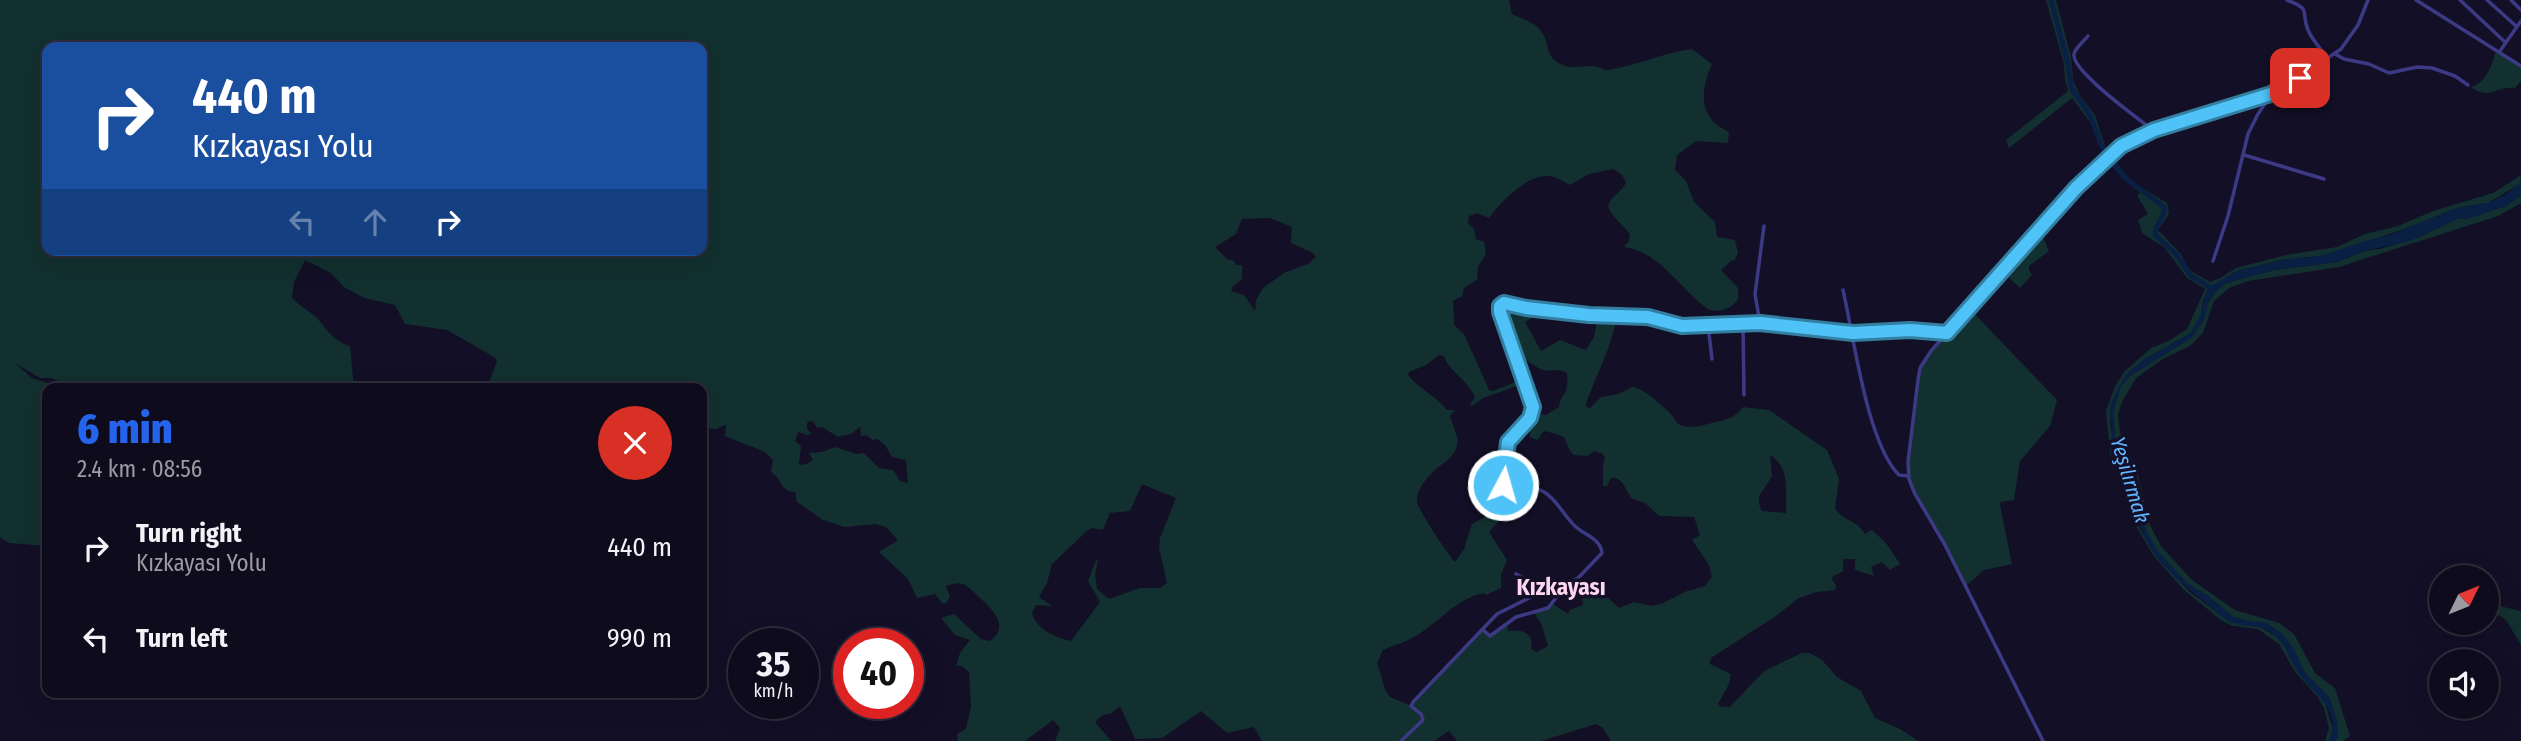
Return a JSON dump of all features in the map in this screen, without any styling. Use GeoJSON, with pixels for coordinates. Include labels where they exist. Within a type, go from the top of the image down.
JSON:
{"type":"FeatureCollection","features":[{"type":"Feature","properties":{"kind":"street"},"geometry":{"type":"LineString","coordinates":[[2287,0],[2305,11],[2308,31],[2328,59]]}},
{"type":"Feature","properties":{"kind":"street"},"geometry":{"type":"LineString","coordinates":[[2043,741],[1908,476],[1919,373],[1925,360],[1947,333],[2104,160],[2129,141],[2154,130],[2284,88],[2335,54],[2354,32],[2368,0]]}},
{"type":"Feature","properties":{"kind":"street"},"geometry":{"type":"LineString","coordinates":[[2416,0],[2521,66]]}},
{"type":"Feature","properties":{"kind":"street"},"geometry":{"type":"LineString","coordinates":[[2460,0],[2505,42]]}},
{"type":"Feature","properties":{"kind":"street"},"geometry":{"type":"LineString","coordinates":[[2487,0],[2516,26]]}},
{"type":"Feature","properties":{"kind":"street"},"geometry":{"type":"LineString","coordinates":[[2511,0],[2521,10]]}},
{"type":"Feature","properties":{"kind":"street"},"geometry":{"type":"LineString","coordinates":[[2500,51],[2521,21]]}},
{"type":"Feature","properties":{"kind":"street"},"geometry":{"type":"LineString","coordinates":[[2088,36],[2074,53],[2077,62],[2099,88],[2154,130]]}},
{"type":"Feature","properties":{"kind":"street"},"geometry":{"type":"LineString","coordinates":[[2335,54],[2389,73],[2427,67],[2451,75],[2468,85]]}},
{"type":"Feature","properties":{"kind":"street"},"geometry":{"type":"LineString","coordinates":[[2213,261],[2251,127],[2271,94]]}},
{"type":"Feature","properties":{"kind":"street"},"geometry":{"type":"LineString","coordinates":[[2244,155],[2324,179]]}},
{"type":"Feature","properties":{"kind":"street"},"geometry":{"type":"LineString","coordinates":[[1760,323],[1755,294],[1764,226]]}},
{"type":"Feature","properties":{"kind":"street"},"geometry":{"type":"LineString","coordinates":[[1843,290],[1864,390],[1878,441],[1894,469],[1901,476],[1908,476]]}},
{"type":"Feature","properties":{"kind":"street"},"geometry":{"type":"LineString","coordinates":[[1483,630],[1490,636],[1516,617],[1545,610],[1568,583],[1601,554],[1601,547],[1575,527],[1555,502],[1536,489],[1510,496],[1503,491],[1508,442],[1530,418],[1533,407],[1500,306],[1506,303],[1589,315],[1648,317],[1682,326],[1760,323],[1853,333],[1918,330],[1947,333]]}},
{"type":"Feature","properties":{"kind":"street"},"geometry":{"type":"LineString","coordinates":[[1743,323],[1744,395]]}},
{"type":"Feature","properties":{"kind":"street"},"geometry":{"type":"LineString","coordinates":[[1708,325],[1712,359]]}},
{"type":"Feature","properties":{"kind":"street"},"geometry":{"type":"LineString","coordinates":[[1516,574],[1547,589]]}},
{"type":"Feature","properties":{"kind":"street"},"geometry":{"type":"LineString","coordinates":[[1401,741],[1423,720],[1421,713],[1411,706],[1413,702],[1500,612],[1547,589],[1568,583]]}},
{"type":"Feature","properties":{"kind":"green space"},"geometry":{"type":"Polygon","coordinates":[[[0,0],[1509,0],[1512,14],[1537,27],[1545,38],[1551,56],[1566,66],[1595,66],[1609,70],[1692,49],[1712,64],[1705,84],[1704,103],[1712,119],[1729,132],[1728,143],[1696,141],[1677,155],[1675,170],[1686,181],[1694,202],[1715,222],[1717,237],[1735,240],[1738,253],[1734,261],[1721,270],[1738,288],[1738,299],[1724,310],[1708,309],[1659,263],[1637,250],[1624,247],[1630,235],[1608,206],[1626,182],[1622,175],[1613,169],[1589,174],[1570,185],[1549,176],[1532,179],[1515,190],[1489,218],[1477,213],[1469,216],[1468,223],[1474,229],[1476,239],[1484,242],[1486,254],[1478,267],[1477,280],[1464,288],[1462,296],[1453,301],[1454,325],[1464,334],[1489,390],[1493,391],[1523,379],[1525,383],[1483,398],[1472,406],[1470,404],[1475,398],[1472,391],[1446,362],[1444,356],[1439,355],[1426,365],[1409,372],[1412,380],[1447,410],[1455,410],[1450,416],[1458,440],[1453,454],[1423,484],[1417,501],[1427,522],[1455,562],[1464,549],[1472,524],[1485,517],[1488,504],[1503,491],[1510,496],[1499,506],[1499,521],[1489,532],[1507,560],[1501,575],[1501,588],[1465,600],[1423,632],[1383,650],[1377,663],[1386,692],[1390,697],[1411,706],[1483,630],[1488,635],[1507,623],[1508,631],[1526,633],[1531,639],[1531,649],[1537,652],[1548,646],[1541,623],[1534,613],[1553,604],[1568,614],[1570,610],[1583,605],[1582,599],[1601,591],[1619,608],[1634,602],[1652,606],[1705,586],[1712,577],[1709,565],[1692,540],[1700,535],[1694,517],[1659,516],[1645,503],[1631,498],[1622,482],[1616,478],[1611,478],[1607,486],[1603,486],[1603,454],[1594,451],[1587,456],[1574,455],[1564,437],[1546,431],[1538,440],[1530,437],[1528,421],[1532,413],[1546,415],[1559,407],[1566,390],[1567,373],[1543,370],[1516,357],[1500,311],[1504,303],[1546,311],[1525,322],[1541,351],[1560,340],[1586,350],[1594,337],[1598,316],[1618,317],[1587,400],[1586,406],[1589,409],[1601,397],[1618,394],[1632,387],[1646,393],[1668,411],[1678,424],[1687,427],[1728,419],[1743,407],[1769,410],[1827,450],[1839,479],[1835,509],[1865,534],[1872,530],[1886,543],[1900,564],[1890,570],[1882,562],[1871,567],[1874,576],[1855,570],[1855,559],[1843,559],[1843,571],[1831,578],[1836,585],[1835,590],[1799,598],[1711,658],[1710,664],[1731,674],[1729,684],[1718,704],[1730,707],[1764,671],[1802,653],[1810,653],[1822,660],[1837,677],[1861,691],[1875,718],[1918,741],[1611,741],[1603,728],[1596,724],[1541,741],[1457,741],[1449,731],[1434,741],[1262,741],[1254,727],[1227,733],[1201,711],[1162,738],[1135,739],[1120,706],[1095,722],[1111,741],[1055,741],[1060,728],[1053,720],[1025,741],[958,741],[957,734],[966,729],[971,706],[969,672],[962,666],[956,666],[960,653],[970,640],[955,635],[941,618],[954,614],[981,639],[990,641],[999,630],[998,619],[994,613],[961,583],[946,586],[950,597],[946,603],[943,604],[935,594],[917,598],[908,579],[879,552],[898,540],[886,527],[876,524],[845,527],[823,520],[797,502],[795,492],[786,490],[771,472],[773,460],[765,452],[725,436],[726,425],[716,429],[707,428],[707,383],[489,383],[496,358],[447,330],[405,324],[395,305],[364,298],[344,287],[331,273],[305,260],[294,282],[292,298],[315,316],[334,337],[350,346],[354,383],[64,383],[51,378],[40,378],[15,363],[32,378],[48,383],[42,383],[42,546],[9,543],[0,537],[0,0]],[[1270,218],[1242,219],[1236,234],[1215,247],[1228,260],[1242,265],[1242,279],[1231,291],[1244,295],[1255,311],[1256,300],[1263,288],[1284,273],[1308,264],[1316,257],[1291,243],[1292,227],[1270,218]],[[814,422],[807,423],[807,429],[811,433],[808,435],[798,432],[795,441],[801,446],[799,465],[813,460],[809,453],[835,447],[857,454],[864,453],[879,468],[893,470],[900,481],[908,483],[906,460],[892,457],[885,445],[877,439],[861,436],[860,427],[851,434],[838,437],[822,427],[817,428],[814,422]],[[1770,455],[1772,476],[1761,492],[1759,501],[1762,511],[1786,513],[1784,474],[1777,460],[1770,455]],[[1142,484],[1130,511],[1110,513],[1103,530],[1088,530],[1052,564],[1047,583],[1039,597],[1052,606],[1036,605],[1032,613],[1043,629],[1071,641],[1100,602],[1088,581],[1096,560],[1097,589],[1109,599],[1140,588],[1160,588],[1167,583],[1159,548],[1160,538],[1176,498],[1142,484]]]}},
{"type":"Feature","properties":{"kind":"green space"},"geometry":{"type":"Polygon","coordinates":[[[2046,0],[2056,0],[2071,57],[2073,80],[2080,96],[2095,115],[2106,149],[2132,182],[2167,203],[2169,214],[2158,230],[2181,254],[2188,269],[2210,282],[2236,268],[2286,255],[2337,247],[2365,234],[2398,226],[2433,211],[2493,193],[2521,175],[2520,184],[2488,203],[2457,208],[2327,255],[2281,260],[2237,271],[2207,291],[2201,315],[2191,333],[2145,359],[2128,373],[2111,403],[2110,423],[2116,454],[2125,472],[2124,479],[2140,529],[2156,556],[2190,592],[2230,622],[2260,627],[2277,637],[2299,673],[2324,700],[2333,733],[2328,741],[2325,741],[2329,728],[2324,708],[2295,672],[2279,644],[2258,629],[2233,626],[2222,621],[2183,589],[2153,555],[2133,521],[2110,454],[2106,411],[2115,386],[2125,371],[2151,348],[2169,341],[2187,329],[2205,289],[2187,278],[2165,248],[2142,233],[2138,220],[2148,214],[2137,195],[2140,193],[2123,179],[2109,162],[2092,125],[2072,98],[2009,148],[2006,140],[2068,91],[2064,64],[2046,0]]]}},
{"type":"Feature","properties":{"kind":"green space"},"geometry":{"type":"Polygon","coordinates":[[[2496,51],[2521,66],[2521,81],[2515,88],[2488,93],[2470,87],[2484,78],[2496,51]]]}},
{"type":"Feature","properties":{"kind":"green space"},"geometry":{"type":"Polygon","coordinates":[[[2521,195],[2521,203],[2498,216],[2339,267],[2248,281],[2229,288],[2214,301],[2203,333],[2190,346],[2163,359],[2136,378],[2122,402],[2118,415],[2120,433],[2136,468],[2150,525],[2161,546],[2191,579],[2235,610],[2279,623],[2294,634],[2315,673],[2335,688],[2350,736],[2343,741],[2335,741],[2338,735],[2337,721],[2329,697],[2305,673],[2293,648],[2282,634],[2265,622],[2233,617],[2208,596],[2188,584],[2158,552],[2146,531],[2131,471],[2124,462],[2115,437],[2113,414],[2121,386],[2130,376],[2192,337],[2204,319],[2208,303],[2226,283],[2274,270],[2337,262],[2364,251],[2419,237],[2459,218],[2466,219],[2506,206],[2521,195]]]}},
{"type":"Feature","properties":{"kind":"green space"},"geometry":{"type":"Polygon","coordinates":[[[2039,228],[2049,251],[2029,266],[2032,275],[2020,288],[2001,271],[2039,228]]]}},
{"type":"Feature","properties":{"kind":"green space"},"geometry":{"type":"Polygon","coordinates":[[[1969,308],[2057,400],[2050,426],[2020,461],[2014,500],[2001,502],[2000,505],[2012,564],[1984,570],[1966,586],[1913,491],[1908,476],[1919,373],[1925,360],[1969,308]]]}},
{"type":"Feature","properties":{"kind":"green space"},"geometry":{"type":"Polygon","coordinates":[[[2499,606],[2521,611],[2521,645],[2506,620],[2499,615],[2499,606]]]}},
{"type":"Feature","properties":{"kind":"water","name":"Yeşilırmak"},"geometry":{"type":"Polygon","coordinates":[[[2521,182],[2521,195],[2506,206],[2466,219],[2459,218],[2409,241],[2364,251],[2337,262],[2273,270],[2226,283],[2213,295],[2204,319],[2192,337],[2130,376],[2121,386],[2113,415],[2115,437],[2124,462],[2131,471],[2146,531],[2158,552],[2188,584],[2208,596],[2233,617],[2265,622],[2282,634],[2293,648],[2305,673],[2329,697],[2337,721],[2338,735],[2335,741],[2328,741],[2332,730],[2329,711],[2296,669],[2277,638],[2262,628],[2228,621],[2169,571],[2148,544],[2115,455],[2111,403],[2126,375],[2145,359],[2191,333],[2201,315],[2205,295],[2213,285],[2237,271],[2281,260],[2321,256],[2393,234],[2457,208],[2488,203],[2505,195],[2521,182]]]}},
{"type":"Feature","properties":{"kind":"waterway"},"geometry":{"type":"LineString","coordinates":[[2051,0],[2068,64],[2071,88],[2090,115],[2101,145],[2124,177],[2164,207],[2155,235],[2176,254],[2191,276],[2213,289]]}},
{"type":"Feature","properties":{"kind":"district","name":"Kızkayası"},"geometry":{"type":"Point","coordinates":[1561,587]}},
{"type":"Feature","properties":{"kind":"route"},"geometry":{"type":"LineString","coordinates":[[1503,485],[1508,442],[1530,418],[1533,407],[1499,309],[1504,303],[1589,315],[1648,317],[1682,326],[1760,323],[1869,334],[1910,330],[1947,333],[2076,188],[2121,146],[2154,130],[2271,94],[2300,78]]}}]}
